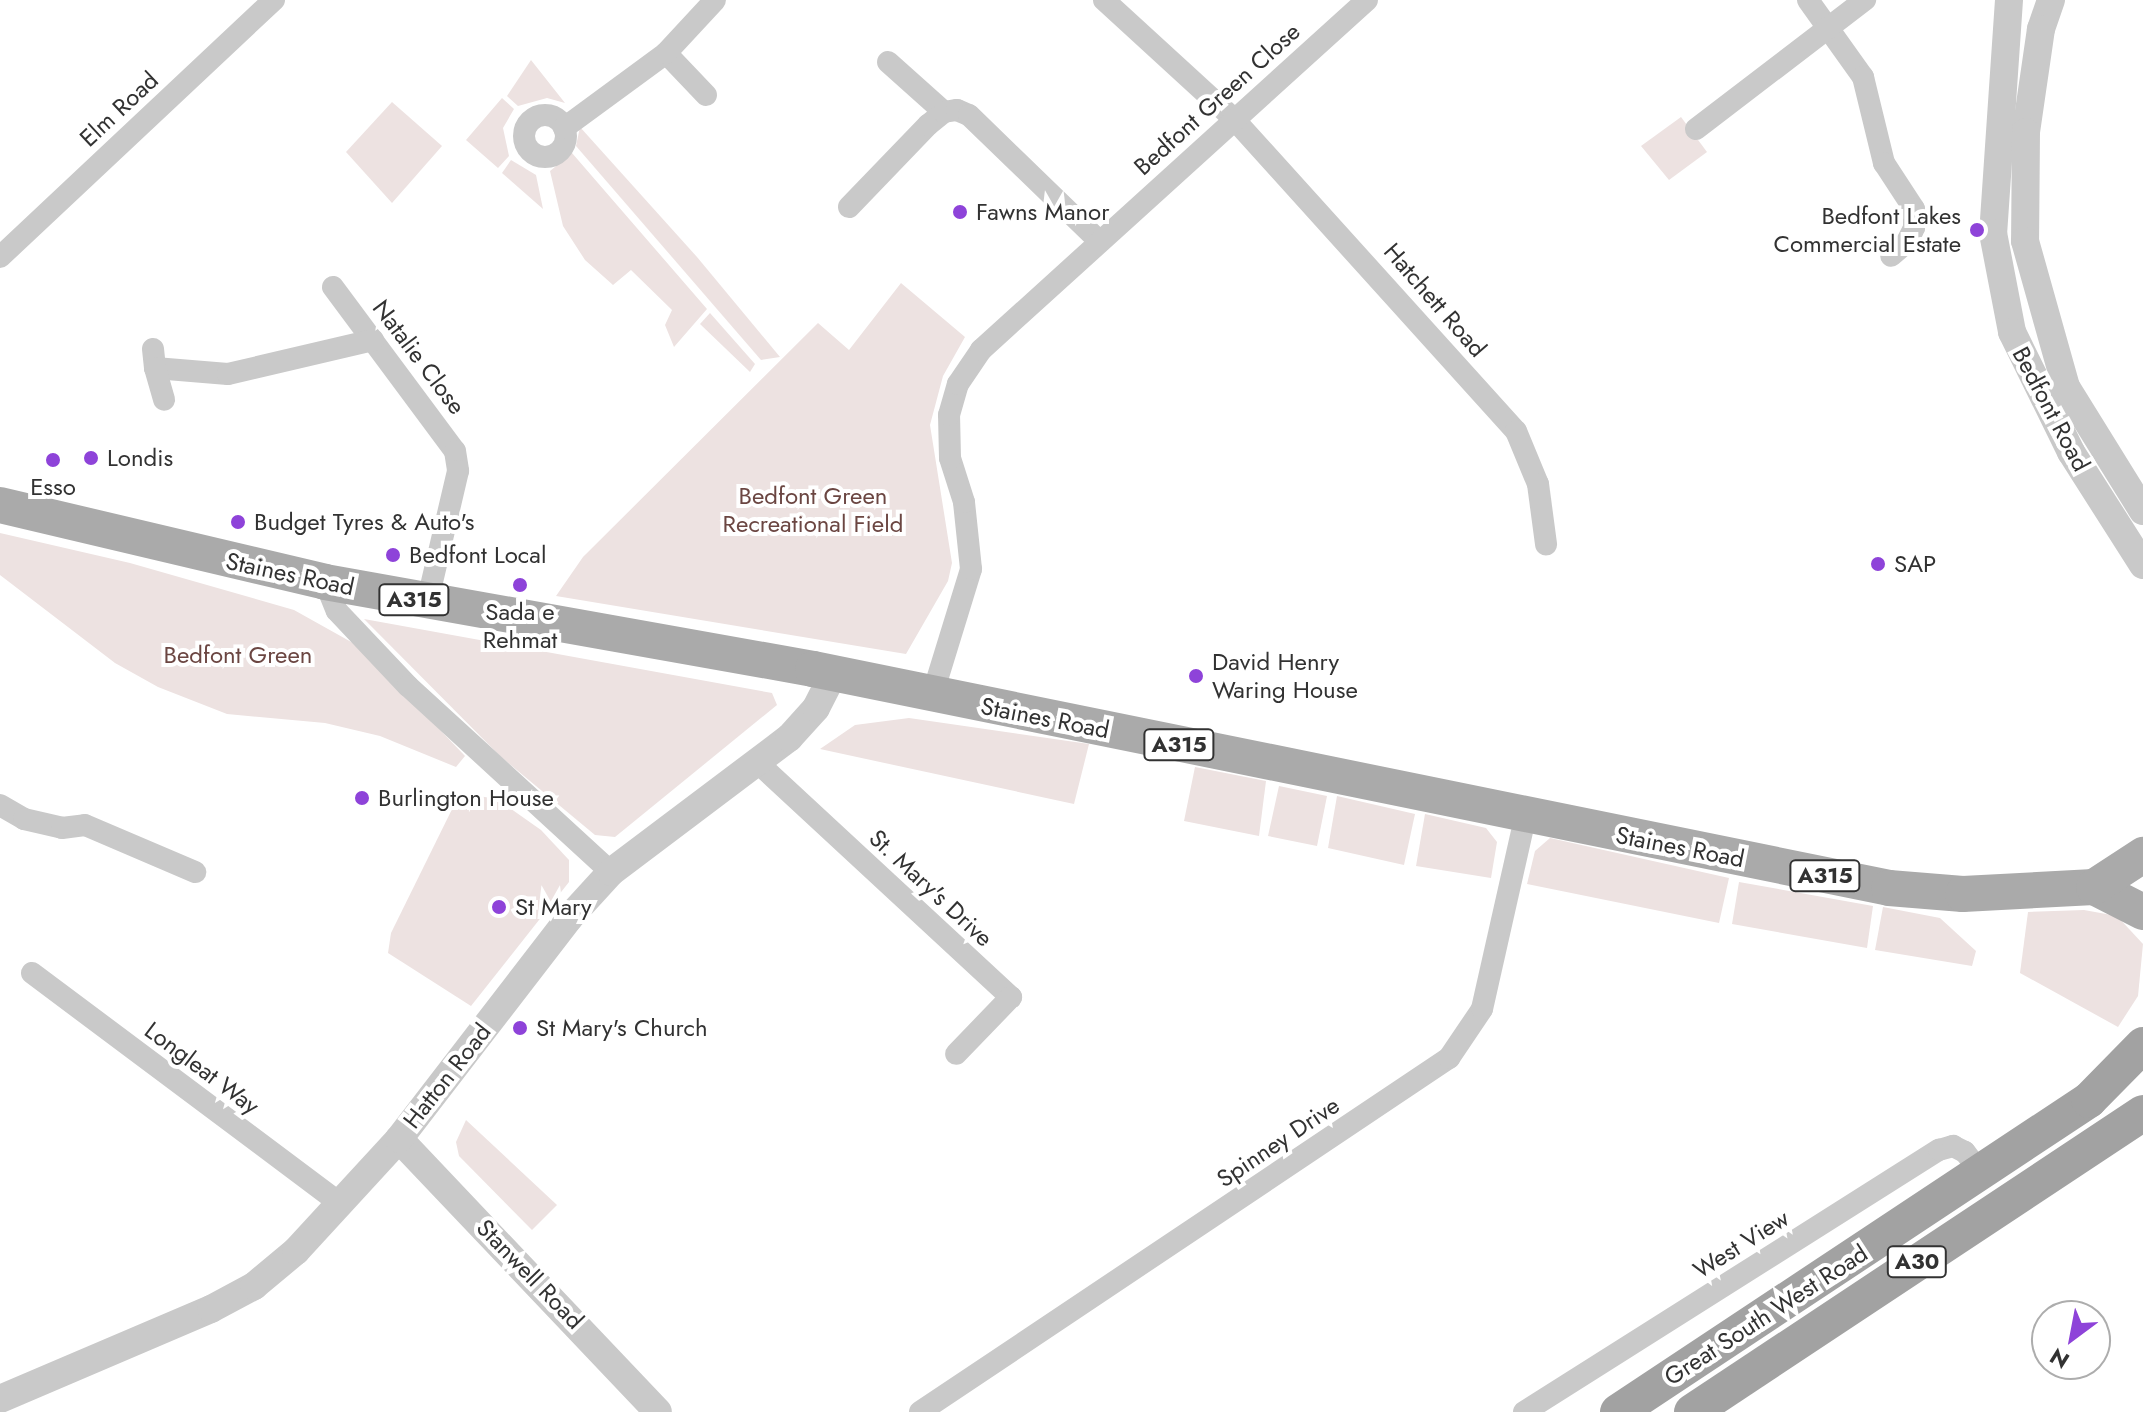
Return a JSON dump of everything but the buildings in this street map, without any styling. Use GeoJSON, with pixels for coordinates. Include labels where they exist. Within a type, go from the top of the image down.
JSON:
{"type":"FeatureCollection","features":[{"type":"Feature","properties":{"kind":"highway","name":"Great South West Road"},"geometry":{"type":"LineString","coordinates":[[1618,1412],[2089,1100],[2143,1045]]}},
{"type":"Feature","properties":{"kind":"highway","name":"Great South West Road"},"geometry":{"type":"LineString","coordinates":[[1692,1412],[2143,1113]]}},
{"type":"Feature","properties":{"kind":"main road","name":"Staines Road"},"geometry":{"type":"LineString","coordinates":[[0,505],[427,603],[833,674],[1889,888],[1963,894],[2094,887]]}},
{"type":"Feature","properties":{"kind":"main road"},"geometry":{"type":"LineString","coordinates":[[2143,855],[2094,887],[2143,912]]}},
{"type":"Feature","properties":{"kind":"street","name":"Elm Road"},"geometry":{"type":"LineString","coordinates":[[0,257],[274,0]]}},
{"type":"Feature","properties":{"kind":"street"},"geometry":{"type":"LineString","coordinates":[[564,128],[666,53],[715,0]]}},
{"type":"Feature","properties":{"kind":"street","name":"Hatchett Road"},"geometry":{"type":"LineString","coordinates":[[1104,0],[1233,118],[1516,431],[1538,484],[1546,544]]}},
{"type":"Feature","properties":{"kind":"street","name":"Bedfont Green Close"},"geometry":{"type":"LineString","coordinates":[[932,696],[971,569],[964,502],[950,458],[949,415],[958,384],[981,350],[1233,118],[1367,0]]}},
{"type":"Feature","properties":{"kind":"street"},"geometry":{"type":"LineString","coordinates":[[1808,0],[1863,77],[1884,163],[1914,209],[1914,228],[1907,242],[1891,256]]}},
{"type":"Feature","properties":{"kind":"street"},"geometry":{"type":"LineString","coordinates":[[1696,129],[1830,30],[1865,0]]}},
{"type":"Feature","properties":{"kind":"street","name":"Bedfont Road"},"geometry":{"type":"LineString","coordinates":[[2009,0],[1993,233],[2012,332],[2071,452],[2143,565]]}},
{"type":"Feature","properties":{"kind":"street","name":"Bedfont Road"},"geometry":{"type":"LineString","coordinates":[[2051,0],[2041,29],[2026,132],[2025,241],[2066,387],[2143,511]]}},
{"type":"Feature","properties":{"kind":"street"},"geometry":{"type":"LineString","coordinates":[[666,53],[706,95]]}},
{"type":"Feature","properties":{"kind":"street"},"geometry":{"type":"LineString","coordinates":[[888,62],[944,112],[969,115],[1099,241]]}},
{"type":"Feature","properties":{"kind":"street"},"geometry":{"type":"LineString","coordinates":[[849,207],[944,112]]}},
{"type":"Feature","properties":{"kind":"street","name":"Natalie Close"},"geometry":{"type":"LineString","coordinates":[[333,287],[455,451],[458,471],[427,603]]}},
{"type":"Feature","properties":{"kind":"street"},"geometry":{"type":"LineString","coordinates":[[164,400],[154,358],[228,374],[373,340]]}},
{"type":"Feature","properties":{"kind":"street"},"geometry":{"type":"LineString","coordinates":[[325,582],[337,611],[408,686],[611,872]]}},
{"type":"Feature","properties":{"kind":"street","name":"Hatton Road"},"geometry":{"type":"LineString","coordinates":[[0,1399],[254,1286],[342,1205],[399,1139],[569,918],[611,872],[758,763],[816,708],[833,674]]}},
{"type":"Feature","properties":{"kind":"street","name":"St. Mary's Drive"},"geometry":{"type":"LineString","coordinates":[[758,763],[1011,997],[956,1054]]}},
{"type":"Feature","properties":{"kind":"street"},"geometry":{"type":"LineString","coordinates":[[0,805],[24,819],[62,828],[85,825],[195,872]]}},
{"type":"Feature","properties":{"kind":"street","name":"Spinney Drive"},"geometry":{"type":"LineString","coordinates":[[920,1412],[1449,1058],[1465,1042],[1482,1009],[1526,814]]}},
{"type":"Feature","properties":{"kind":"street","name":"Longleat Way"},"geometry":{"type":"LineString","coordinates":[[32,973],[342,1205]]}},
{"type":"Feature","properties":{"kind":"street","name":"Stanwell Road"},"geometry":{"type":"LineString","coordinates":[[399,1139],[658,1412]]}},
{"type":"Feature","properties":{"kind":"street","name":"West View"},"geometry":{"type":"LineString","coordinates":[[1524,1412],[1939,1150],[1953,1146],[1965,1152],[1981,1173]]}},
{"type":"Feature","properties":{"kind":"green space"},"geometry":{"type":"Polygon","coordinates":[[[531,60],[565,103],[547,98],[518,106],[507,96],[531,60]]]}},
{"type":"Feature","properties":{"kind":"green space"},"geometry":{"type":"Polygon","coordinates":[[[502,98],[514,109],[503,128],[509,156],[498,168],[466,140],[502,98]]]}},
{"type":"Feature","properties":{"kind":"green space"},"geometry":{"type":"Polygon","coordinates":[[[392,102],[442,146],[392,203],[346,152],[392,102]]]}},
{"type":"Feature","properties":{"kind":"green space"},"geometry":{"type":"Polygon","coordinates":[[[1681,117],[1707,152],[1669,180],[1641,146],[1681,117]]]}},
{"type":"Feature","properties":{"kind":"green space"},"geometry":{"type":"Polygon","coordinates":[[[580,127],[697,257],[780,357],[761,360],[576,146],[580,127]]]}},
{"type":"Feature","properties":{"kind":"green space"},"geometry":{"type":"Polygon","coordinates":[[[572,153],[707,309],[674,347],[665,325],[672,310],[631,270],[613,285],[585,260],[563,226],[550,171],[572,153]]]}},
{"type":"Feature","properties":{"kind":"green space"},"geometry":{"type":"Polygon","coordinates":[[[511,160],[536,175],[543,209],[502,173],[511,160]]]}},
{"type":"Feature","properties":{"kind":"green space","name":"Bedfont Green Recreational Field"},"geometry":{"type":"Polygon","coordinates":[[[901,283],[965,337],[943,376],[930,425],[952,563],[948,581],[906,654],[556,596],[583,557],[818,323],[849,350],[901,283]]]}},
{"type":"Feature","properties":{"kind":"green space"},"geometry":{"type":"Polygon","coordinates":[[[710,313],[755,364],[750,372],[700,324],[710,313]]]}},
{"type":"Feature","properties":{"kind":"green space","name":"Bedfont Green"},"geometry":{"type":"Polygon","coordinates":[[[0,533],[130,563],[294,610],[362,648],[465,756],[456,767],[380,736],[325,723],[227,714],[158,687],[115,663],[0,575],[0,533]]]}},
{"type":"Feature","properties":{"kind":"green space","name":"Bedfont Green"},"geometry":{"type":"Polygon","coordinates":[[[364,619],[772,693],[777,705],[615,837],[595,835],[500,756],[364,619]]]}},
{"type":"Feature","properties":{"kind":"green space"},"geometry":{"type":"Polygon","coordinates":[[[909,718],[1089,744],[1074,804],[820,749],[855,725],[909,718]]]}},
{"type":"Feature","properties":{"kind":"green space"},"geometry":{"type":"Polygon","coordinates":[[[1195,767],[1266,781],[1259,836],[1184,821],[1195,767]]]}},
{"type":"Feature","properties":{"kind":"green space"},"geometry":{"type":"Polygon","coordinates":[[[1279,786],[1327,796],[1317,846],[1268,836],[1279,786]]]}},
{"type":"Feature","properties":{"kind":"green space"},"geometry":{"type":"Polygon","coordinates":[[[460,793],[497,799],[541,830],[569,860],[569,882],[471,1006],[388,953],[391,933],[460,793]]]}},
{"type":"Feature","properties":{"kind":"green space"},"geometry":{"type":"Polygon","coordinates":[[[1337,796],[1415,814],[1404,865],[1328,848],[1337,796]]]}},
{"type":"Feature","properties":{"kind":"green space"},"geometry":{"type":"Polygon","coordinates":[[[1425,814],[1486,828],[1497,842],[1491,878],[1416,866],[1425,814]]]}},
{"type":"Feature","properties":{"kind":"green space"},"geometry":{"type":"Polygon","coordinates":[[[1550,838],[1729,878],[1719,923],[1527,884],[1535,851],[1550,838]]]}},
{"type":"Feature","properties":{"kind":"green space"},"geometry":{"type":"Polygon","coordinates":[[[1739,882],[1873,906],[1867,948],[1732,924],[1739,882]]]}},
{"type":"Feature","properties":{"kind":"green space"},"geometry":{"type":"Polygon","coordinates":[[[1883,907],[1940,918],[1976,951],[1972,966],[1875,950],[1883,907]]]}},
{"type":"Feature","properties":{"kind":"green space"},"geometry":{"type":"Polygon","coordinates":[[[2084,910],[2117,916],[2143,944],[2138,996],[2118,1027],[2020,973],[2028,912],[2084,910]]]}},
{"type":"Feature","properties":{"kind":"green space"},"geometry":{"type":"Polygon","coordinates":[[[466,1120],[557,1205],[532,1230],[459,1156],[456,1142],[466,1120]]]}},
{"type":"Feature","properties":{"kind":"place","name":"Fawns Manor"},"geometry":{"type":"Point","coordinates":[960,212]}},
{"type":"Feature","properties":{"kind":"place","name":"Bedfont Lakes Commercial Estate"},"geometry":{"type":"Point","coordinates":[1977,230]}},
{"type":"Feature","properties":{"kind":"place","name":"Londis"},"geometry":{"type":"Point","coordinates":[91,458]}},
{"type":"Feature","properties":{"kind":"place","name":"Esso"},"geometry":{"type":"Point","coordinates":[53,460]}},
{"type":"Feature","properties":{"kind":"place","name":"Budget Tyres & Auto's"},"geometry":{"type":"Point","coordinates":[238,522]}},
{"type":"Feature","properties":{"kind":"place","name":"Bedfont Local"},"geometry":{"type":"Point","coordinates":[393,555]}},
{"type":"Feature","properties":{"kind":"place","name":"SAP"},"geometry":{"type":"Point","coordinates":[1878,564]}},
{"type":"Feature","properties":{"kind":"place","name":"Sada e Rehmat"},"geometry":{"type":"Point","coordinates":[520,585]}},
{"type":"Feature","properties":{"kind":"place","name":"David Henry Waring House"},"geometry":{"type":"Point","coordinates":[1196,676]}},
{"type":"Feature","properties":{"kind":"place","name":"Burlington House"},"geometry":{"type":"Point","coordinates":[362,798]}},
{"type":"Feature","properties":{"kind":"place","name":"St Mary"},"geometry":{"type":"Point","coordinates":[499,907]}},
{"type":"Feature","properties":{"kind":"place","name":"St Mary's Church"},"geometry":{"type":"Point","coordinates":[520,1028]}}]}
